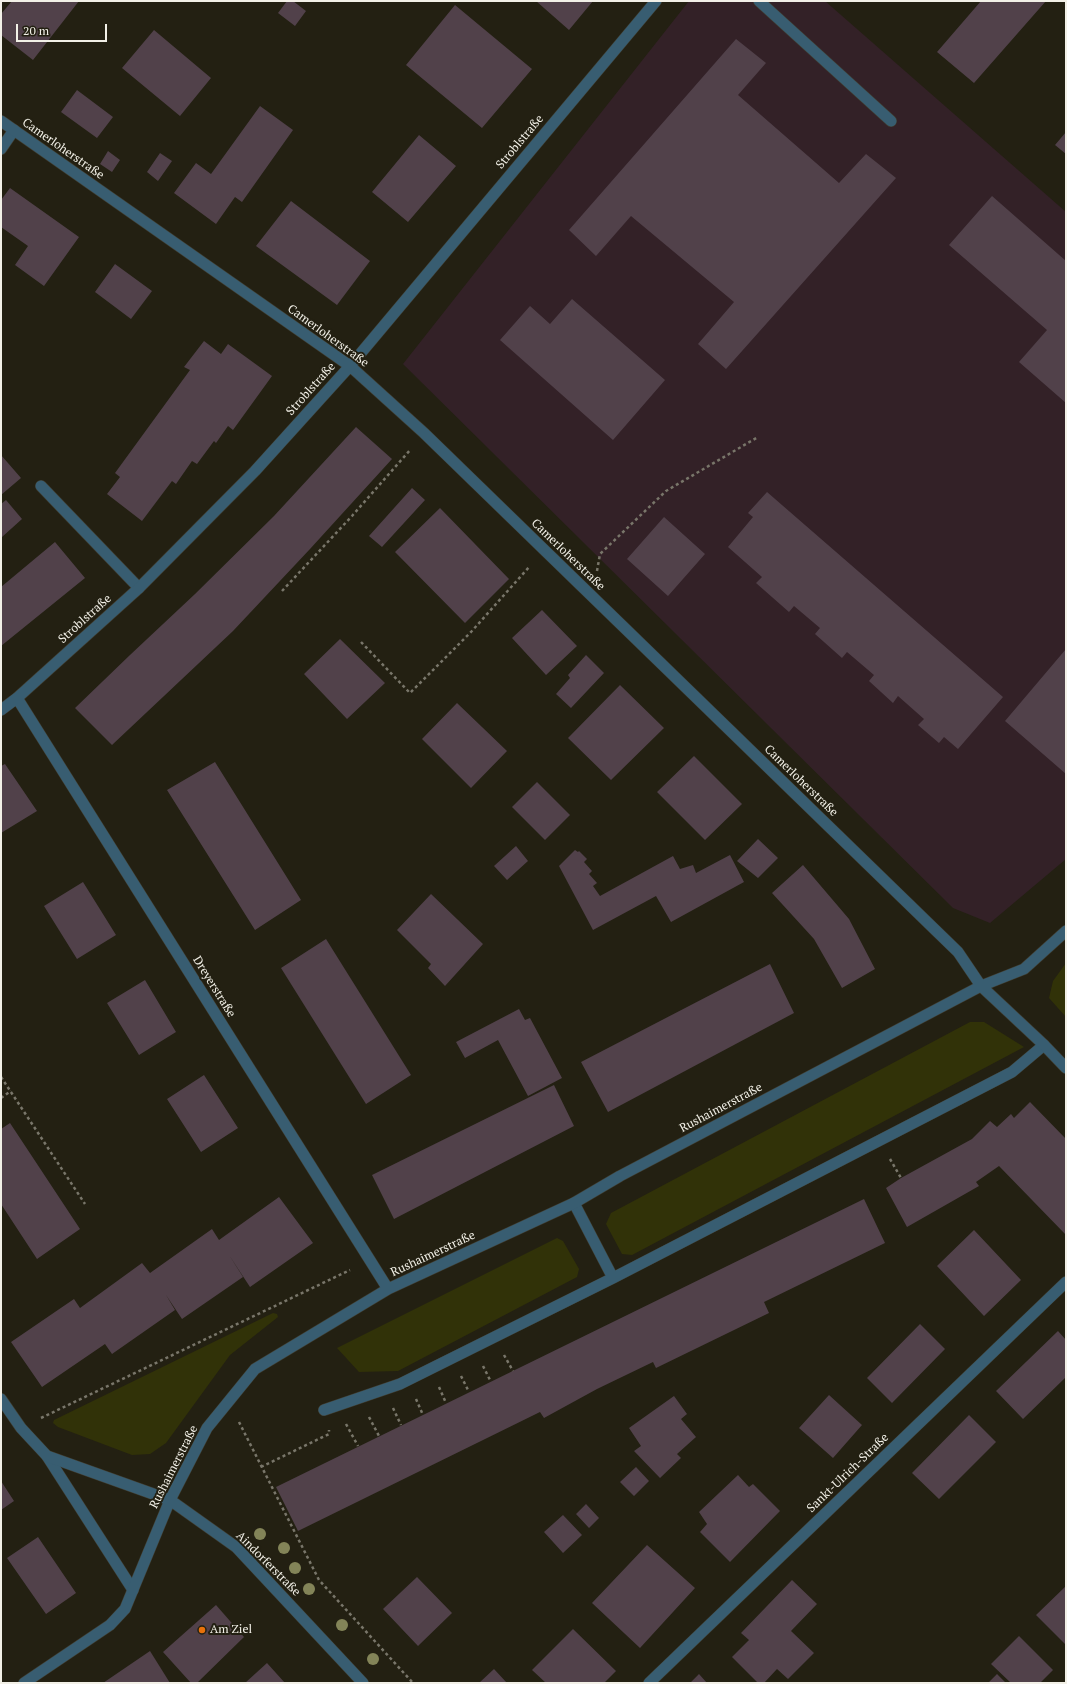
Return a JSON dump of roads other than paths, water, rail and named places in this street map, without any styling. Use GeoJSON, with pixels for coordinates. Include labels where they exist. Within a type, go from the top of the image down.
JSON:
{"type":"FeatureCollection","features":[{"type":"Feature","properties":{"kind":"street","name":"Stroblstraße"},"geometry":{"type":"LineString","coordinates":[[1,710],[17,698],[139,588],[255,471],[350,366],[656,1]]}},
{"type":"Feature","properties":{"kind":"street"},"geometry":{"type":"LineString","coordinates":[[759,1],[891,121]]}},
{"type":"Feature","properties":{"kind":"street","name":"Camerloherstraße"},"geometry":{"type":"LineString","coordinates":[[1,121],[350,366],[424,433],[958,952],[981,986],[1044,1045],[1066,1068]]}},
{"type":"Feature","properties":{"kind":"street"},"geometry":{"type":"LineString","coordinates":[[1,149],[14,130]]}},
{"type":"Feature","properties":{"kind":"street"},"geometry":{"type":"LineString","coordinates":[[41,486],[139,588]]}},
{"type":"Feature","properties":{"kind":"street","name":"Dreyerstraße"},"geometry":{"type":"LineString","coordinates":[[17,698],[388,1289]]}},
{"type":"Feature","properties":{"kind":"street","name":"Rushaimerstraße"},"geometry":{"type":"LineString","coordinates":[[24,1683],[110,1625],[125,1609],[170,1500],[208,1428],[255,1369],[388,1289],[574,1203],[620,1176],[981,986],[1024,968],[1066,931]]}},
{"type":"Feature","properties":{"kind":"street"},"geometry":{"type":"LineString","coordinates":[[324,1410],[400,1384],[613,1278],[1012,1072],[1044,1045]]}},
{"type":"Feature","properties":{"kind":"street"},"geometry":{"type":"LineString","coordinates":[[574,1203],[613,1278]]}},
{"type":"Feature","properties":{"kind":"street","name":"Sankt-Ulrich-Straße"},"geometry":{"type":"LineString","coordinates":[[649,1683],[1066,1282]]}},
{"type":"Feature","properties":{"kind":"street","name":"Aindorferstraße"},"geometry":{"type":"LineString","coordinates":[[1,1398],[21,1428],[47,1456],[170,1500],[236,1547],[363,1683]]}},
{"type":"Feature","properties":{"kind":"street"},"geometry":{"type":"LineString","coordinates":[[47,1456],[133,1590]]}},
{"type":"Feature","properties":{"kind":"place","name":"Am Ziel"},"geometry":{"type":"Point","coordinates":[202,1630]}}]}
